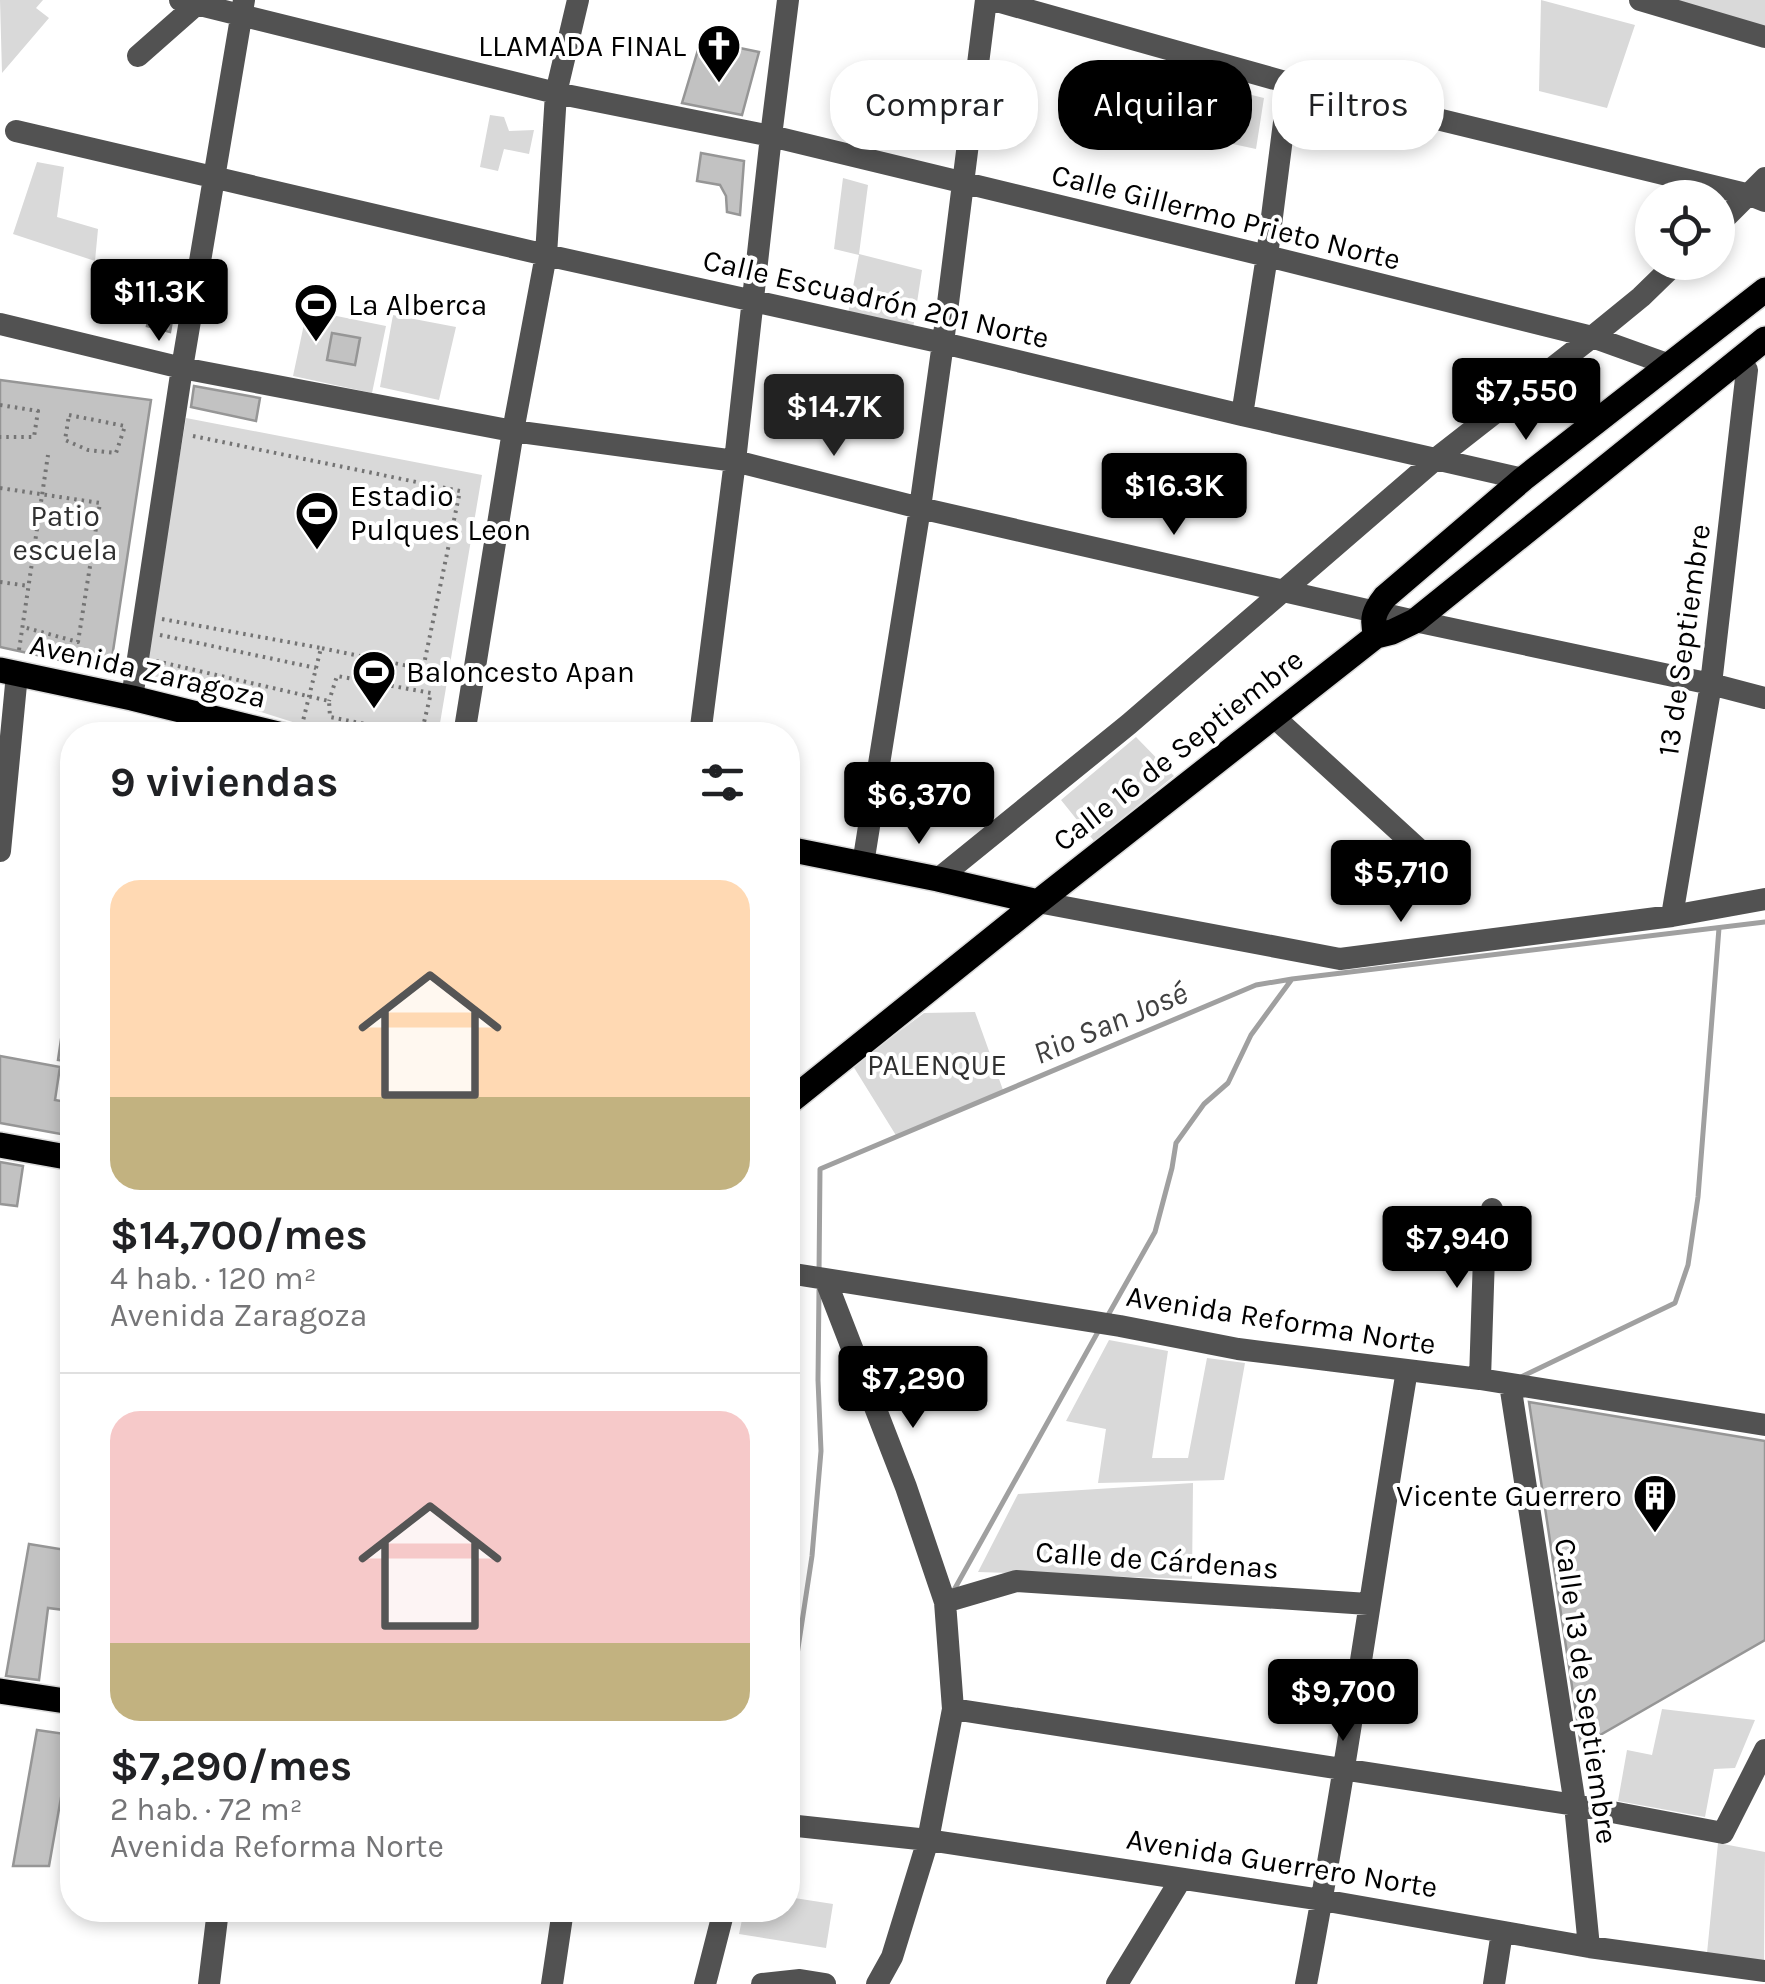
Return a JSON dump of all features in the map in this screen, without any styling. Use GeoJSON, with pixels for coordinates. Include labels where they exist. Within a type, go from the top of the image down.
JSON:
{"type":"FeatureCollection","features":[{"type":"Feature","properties":{"kind":"main road","name":"Calle 16 de Septiembre"},"geometry":{"type":"LineString","coordinates":[[800,1093],[1273,716],[1375,623],[1385,597],[1524,479],[1765,290]]}},
{"type":"Feature","properties":{"kind":"main road","name":"Calle 16 de Septiembre"},"geometry":{"type":"LineString","coordinates":[[1375,623],[1392,632],[1414,621],[1749,371],[1765,339]]}},
{"type":"Feature","properties":{"kind":"main road","name":"Avenida Zaragoza"},"geometry":{"type":"LineString","coordinates":[[12,664],[219,722]]}},
{"type":"Feature","properties":{"kind":"main road"},"geometry":{"type":"LineString","coordinates":[[800,851],[1038,902]]}},
{"type":"Feature","properties":{"kind":"main road"},"geometry":{"type":"LineString","coordinates":[[0,1145],[60,1156]]}},
{"type":"Feature","properties":{"kind":"main road"},"geometry":{"type":"LineString","coordinates":[[0,1691],[60,1700]]}},
{"type":"Feature","properties":{"kind":"street"},"geometry":{"type":"LineString","coordinates":[[466,722],[546,255],[556,93],[578,0]]}},
{"type":"Feature","properties":{"kind":"street"},"geometry":{"type":"LineString","coordinates":[[702,722],[736,461],[788,0]]}},
{"type":"Feature","properties":{"kind":"street"},"geometry":{"type":"LineString","coordinates":[[863,864],[944,344],[989,0],[1272,78]]}},
{"type":"Feature","properties":{"kind":"street"},"geometry":{"type":"LineString","coordinates":[[1640,0],[1765,37]]}},
{"type":"Feature","properties":{"kind":"street"},"geometry":{"type":"LineString","coordinates":[[138,56],[189,2]]}},
{"type":"Feature","properties":{"kind":"street","name":"Calle Gillermo Prieto Norte"},"geometry":{"type":"LineString","coordinates":[[189,2],[243,7],[556,93],[770,136],[1267,256],[1592,337],[1670,365]]}},
{"type":"Feature","properties":{"kind":"street"},"geometry":{"type":"LineString","coordinates":[[132,698],[243,7]]}},
{"type":"Feature","properties":{"kind":"street"},"geometry":{"type":"LineString","coordinates":[[1444,119],[1760,191]]}},
{"type":"Feature","properties":{"kind":"street","name":"Calle Escuadrón 201 Norte"},"geometry":{"type":"LineString","coordinates":[[16,131],[1524,479]]}},
{"type":"Feature","properties":{"kind":"street"},"geometry":{"type":"LineString","coordinates":[[1242,415],[1280,150]]}},
{"type":"Feature","properties":{"kind":"street"},"geometry":{"type":"LineString","coordinates":[[1735,211],[1760,191]]}},
{"type":"Feature","properties":{"kind":"street"},"geometry":{"type":"LineString","coordinates":[[938,878],[1129,724],[1437,458],[1659,280]]}},
{"type":"Feature","properties":{"kind":"street"},"geometry":{"type":"LineString","coordinates":[[0,324],[182,368],[513,431],[736,461],[920,508],[1285,590],[1375,623]]}},
{"type":"Feature","properties":{"kind":"street","name":"13 de Septiembre"},"geometry":{"type":"LineString","coordinates":[[1672,916],[1711,684],[1749,371]]}},
{"type":"Feature","properties":{"kind":"street"},"geometry":{"type":"LineString","coordinates":[[1414,621],[1765,698]]}},
{"type":"Feature","properties":{"kind":"street"},"geometry":{"type":"LineString","coordinates":[[0,852],[12,664]]}},
{"type":"Feature","properties":{"kind":"street"},"geometry":{"type":"LineString","coordinates":[[1273,716],[1436,865]]}},
{"type":"Feature","properties":{"kind":"street"},"geometry":{"type":"LineString","coordinates":[[1038,902],[1340,959],[1672,916],[1765,899]]}},
{"type":"Feature","properties":{"kind":"street"},"geometry":{"type":"LineString","coordinates":[[1480,1379],[1484,1256],[1492,1209]]}},
{"type":"Feature","properties":{"kind":"street","name":"Avenida Reforma Norte"},"geometry":{"type":"LineString","coordinates":[[800,1275],[1120,1326],[1238,1349],[1480,1379],[1765,1425]]}},
{"type":"Feature","properties":{"kind":"street"},"geometry":{"type":"LineString","coordinates":[[826,1280],[906,1486],[945,1602],[953,1709],[928,1840],[907,1914],[878,1984]]}},
{"type":"Feature","properties":{"kind":"street"},"geometry":{"type":"LineString","coordinates":[[1306,1984],[1407,1370]]}},
{"type":"Feature","properties":{"kind":"street","name":"Calle 13 de Septiembre"},"geometry":{"type":"LineString","coordinates":[[1510,1384],[1575,1805],[1589,1947]]}},
{"type":"Feature","properties":{"kind":"street","name":"Calle de Cárdenas"},"geometry":{"type":"LineString","coordinates":[[945,1602],[1016,1580],[1368,1604]]}},
{"type":"Feature","properties":{"kind":"street"},"geometry":{"type":"LineString","coordinates":[[953,1709],[1575,1805],[1723,1832],[1765,1750]]}},
{"type":"Feature","properties":{"kind":"street","name":"Avenida Guerrero Norte"},"geometry":{"type":"LineString","coordinates":[[800,1826],[928,1840],[1322,1900],[1589,1947],[1765,1971]]}},
{"type":"Feature","properties":{"kind":"street"},"geometry":{"type":"LineString","coordinates":[[1118,1984],[1181,1879]]}},
{"type":"Feature","properties":{"kind":"street"},"geometry":{"type":"LineString","coordinates":[[209,1984],[217,1922]]}},
{"type":"Feature","properties":{"kind":"street"},"geometry":{"type":"LineString","coordinates":[[552,1984],[561,1922]]}},
{"type":"Feature","properties":{"kind":"street"},"geometry":{"type":"LineString","coordinates":[[705,1984],[721,1922]]}},
{"type":"Feature","properties":{"kind":"street"},"geometry":{"type":"LineString","coordinates":[[1494,1984],[1502,1932]]}},
{"type":"Feature","properties":{"kind":"street"},"geometry":{"type":"LineString","coordinates":[[762,1984],[800,1980],[826,1984]]}},
{"type":"Feature","properties":{"kind":"path"},"geometry":{"type":"LineString","coordinates":[[0,404],[38,411],[34,437],[0,437]]}},
{"type":"Feature","properties":{"kind":"path"},"geometry":{"type":"LineString","coordinates":[[69,414],[125,426],[116,452],[88,450],[65,440],[69,414]]}},
{"type":"Feature","properties":{"kind":"path"},"geometry":{"type":"LineString","coordinates":[[158,619],[423,669],[460,491],[193,436]]}},
{"type":"Feature","properties":{"kind":"path"},"geometry":{"type":"LineString","coordinates":[[12,664],[22,627],[48,455]]}},
{"type":"Feature","properties":{"kind":"path"},"geometry":{"type":"LineString","coordinates":[[0,488],[100,503],[78,642],[22,627]]}},
{"type":"Feature","properties":{"kind":"path"},"geometry":{"type":"LineString","coordinates":[[0,582],[29,586]]}},
{"type":"Feature","properties":{"kind":"path"},"geometry":{"type":"LineString","coordinates":[[316,668],[159,634],[154,660],[329,701]]}},
{"type":"Feature","properties":{"kind":"path"},"geometry":{"type":"LineString","coordinates":[[296,722],[310,696],[321,648]]}},
{"type":"Feature","properties":{"kind":"path"},"geometry":{"type":"LineString","coordinates":[[355,722],[330,717],[329,701],[337,676],[431,694],[423,722]]}},
{"type":"Feature","properties":{"kind":"green space"},"geometry":{"type":"Polygon","coordinates":[[[0,0],[43,0],[36,8],[49,18],[2,73],[0,0]]]}},
{"type":"Feature","properties":{"kind":"green space"},"geometry":{"type":"Polygon","coordinates":[[[1541,0],[1635,25],[1607,108],[1539,91],[1541,0]]]}},
{"type":"Feature","properties":{"kind":"green space"},"geometry":{"type":"Polygon","coordinates":[[[1668,0],[1765,0],[1765,36],[1668,0]]]}},
{"type":"Feature","properties":{"kind":"green space"},"geometry":{"type":"Polygon","coordinates":[[[1252,95],[1264,98],[1256,149],[1252,148],[1252,95]]]}},
{"type":"Feature","properties":{"kind":"green space"},"geometry":{"type":"Polygon","coordinates":[[[490,115],[504,117],[509,131],[534,130],[529,154],[504,149],[498,171],[480,167],[490,115]]]}},
{"type":"Feature","properties":{"kind":"green space"},"geometry":{"type":"Polygon","coordinates":[[[37,162],[64,167],[57,217],[98,229],[95,261],[13,234],[37,162]]]}},
{"type":"Feature","properties":{"kind":"green space"},"geometry":{"type":"Polygon","coordinates":[[[843,178],[868,185],[859,254],[922,270],[912,335],[847,319],[859,255],[834,249],[843,178]]]}},
{"type":"Feature","properties":{"kind":"green space","name":"La Alberca"},"geometry":{"type":"Polygon","coordinates":[[[307,310],[386,326],[372,393],[293,376],[307,310]]]}},
{"type":"Feature","properties":{"kind":"green space"},"geometry":{"type":"Polygon","coordinates":[[[393,315],[456,327],[439,400],[380,387],[393,315]]]}},
{"type":"Feature","properties":{"kind":"green space","name":"Estadio Pulques Leon"},"geometry":{"type":"Polygon","coordinates":[[[186,418],[482,475],[440,722],[293,722],[155,678],[146,662],[186,418]]]}},
{"type":"Feature","properties":{"kind":"green space"},"geometry":{"type":"Polygon","coordinates":[[[1136,737],[1174,776],[1094,841],[1061,800],[1136,737]]]}},
{"type":"Feature","properties":{"kind":"green space","name":"PALENQUE"},"geometry":{"type":"Polygon","coordinates":[[[975,1012],[1003,1090],[897,1137],[853,1066],[924,1013],[975,1012]]]}},
{"type":"Feature","properties":{"kind":"green space"},"geometry":{"type":"Polygon","coordinates":[[[1109,1340],[1168,1351],[1152,1458],[1188,1458],[1207,1358],[1245,1363],[1224,1480],[1098,1483],[1106,1429],[1066,1421],[1109,1340]]]}},
{"type":"Feature","properties":{"kind":"green space"},"geometry":{"type":"Polygon","coordinates":[[[1193,1483],[1192,1579],[978,1572],[1018,1494],[1193,1483]]]}},
{"type":"Feature","properties":{"kind":"green space"},"geometry":{"type":"Polygon","coordinates":[[[1662,1709],[1755,1720],[1735,1768],[1714,1769],[1705,1817],[1618,1801],[1627,1750],[1652,1755],[1662,1709]]]}},
{"type":"Feature","properties":{"kind":"green space"},"geometry":{"type":"Polygon","coordinates":[[[1718,1843],[1765,1852],[1764,1962],[1707,1953],[1718,1843]]]}},
{"type":"Feature","properties":{"kind":"green space"},"geometry":{"type":"Polygon","coordinates":[[[800,1899],[833,1904],[826,1948],[739,1934],[742,1922],[800,1922],[800,1899]]]}},
{"type":"Feature","properties":{"kind":"building","name":"LLAMADA FINAL"},"geometry":{"type":"Polygon","coordinates":[[[701,40],[759,52],[742,115],[682,103],[701,40]]]}},
{"type":"Feature","properties":{"kind":"building"},"geometry":{"type":"Polygon","coordinates":[[[701,153],[744,161],[740,215],[727,212],[726,196],[720,185],[697,181],[701,153]]]}},
{"type":"Feature","properties":{"kind":"building"},"geometry":{"type":"Polygon","coordinates":[[[152,292],[176,298],[170,332],[147,326],[152,292]]]}},
{"type":"Feature","properties":{"kind":"building","name":"La Alberca"},"geometry":{"type":"Polygon","coordinates":[[[332,333],[360,338],[355,365],[327,360],[332,333]]]}},
{"type":"Feature","properties":{"kind":"building"},"geometry":{"type":"Polygon","coordinates":[[[0,380],[151,400],[110,671],[0,647],[0,380]]]}},
{"type":"Feature","properties":{"kind":"building"},"geometry":{"type":"Polygon","coordinates":[[[194,386],[260,398],[256,421],[191,407],[194,386]]]}},
{"type":"Feature","properties":{"kind":"building"},"geometry":{"type":"Polygon","coordinates":[[[0,1056],[60,1067],[55,1100],[60,1101],[60,1134],[0,1123],[0,1056]]]}},
{"type":"Feature","properties":{"kind":"building"},"geometry":{"type":"Polygon","coordinates":[[[0,1162],[23,1166],[17,1206],[0,1204],[0,1162]]]}},
{"type":"Feature","properties":{"kind":"building","name":"Vicente Guerrero"},"geometry":{"type":"Polygon","coordinates":[[[1529,1402],[1765,1441],[1765,1640],[1581,1746],[1529,1402]]]}},
{"type":"Feature","properties":{"kind":"building"},"geometry":{"type":"Polygon","coordinates":[[[29,1544],[60,1549],[60,1610],[48,1608],[39,1680],[6,1676],[29,1544]]]}},
{"type":"Feature","properties":{"kind":"building"},"geometry":{"type":"Polygon","coordinates":[[[37,1730],[60,1733],[60,1803],[49,1866],[13,1866],[37,1730]]]}},
{"type":"Feature","properties":{"kind":"waterway","name":"Rio San José"},"geometry":{"type":"LineString","coordinates":[[1107,1317],[1155,1232],[1176,1143],[1204,1104],[1228,1083],[1251,1035],[1292,979],[1765,922]]}},
{"type":"Feature","properties":{"kind":"waterway","name":"Rio San José"},"geometry":{"type":"LineString","coordinates":[[1521,1377],[1675,1303],[1688,1265],[1698,1197],[1719,928]]}},
{"type":"Feature","properties":{"kind":"waterway","name":"Rio San José"},"geometry":{"type":"LineString","coordinates":[[819,1274],[820,1169],[1256,985],[1292,979]]}},
{"type":"Feature","properties":{"kind":"waterway","name":"Rio San José"},"geometry":{"type":"LineString","coordinates":[[800,1635],[821,1451],[819,1290]]}},
{"type":"Feature","properties":{"kind":"waterway","name":"Rio San José"},"geometry":{"type":"LineString","coordinates":[[954,1590],[1099,1330]]}},
{"type":"Feature","properties":{"kind":"place","name":"LLAMADA FINAL"},"geometry":{"type":"Point","coordinates":[719,84]}},
{"type":"Feature","properties":{"kind":"place","name":"La Alberca"},"geometry":{"type":"Point","coordinates":[316,343]}},
{"type":"Feature","properties":{"kind":"place","name":"Estadio Pulques Leon"},"geometry":{"type":"Point","coordinates":[317,551]}},
{"type":"Feature","properties":{"kind":"place","name":"Baloncesto Apan"},"geometry":{"type":"Point","coordinates":[374,710]}},
{"type":"Feature","properties":{"kind":"place","name":"Vicente Guerrero"},"geometry":{"type":"Point","coordinates":[1655,1534]}},
{"type":"Feature","properties":{"kind":"park label","name":"Patio escuela"},"geometry":{"type":"Point","coordinates":[65,533]}}]}
